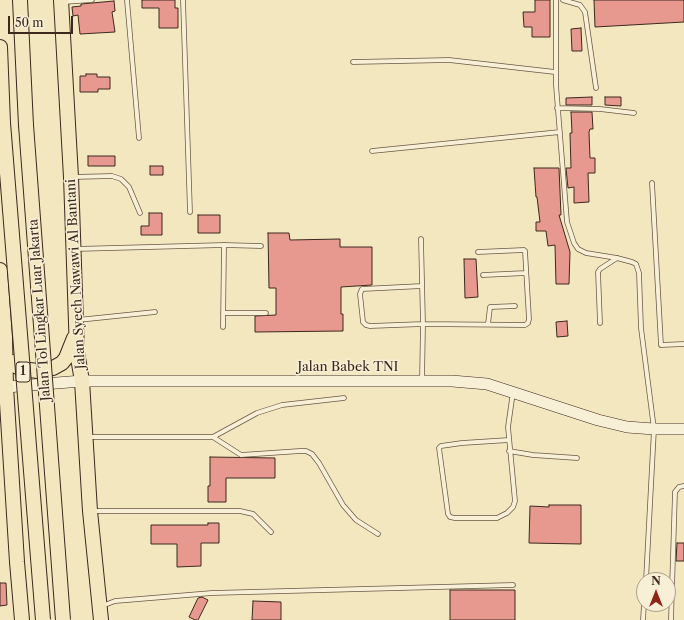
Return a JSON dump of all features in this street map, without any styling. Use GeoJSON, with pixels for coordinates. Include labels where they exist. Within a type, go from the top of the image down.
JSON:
{"type":"FeatureCollection","features":[{"type":"Feature","properties":{"kind":"highway","name":"Jalan Tol Lingkar Luar Jakarta"},"geometry":{"type":"LineString","coordinates":[[20,0],[26,125],[63,620]]}},
{"type":"Feature","properties":{"kind":"highway","name":"Jalan Syech Nawawi Al Bantani"},"geometry":{"type":"LineString","coordinates":[[61,1],[71,177],[77,352],[82,381],[90,511],[100,614]]}},
{"type":"Feature","properties":{"kind":"highway","name":"Jalan Tol Lingkar Luar Jakarta"},"geometry":{"type":"LineString","coordinates":[[0,47],[3,123],[43,620]]}},
{"type":"Feature","properties":{"kind":"highway"},"geometry":{"type":"LineString","coordinates":[[0,270],[0,288],[5,338],[6,387],[4,404],[22,620]]}},
{"type":"Feature","properties":{"kind":"highway"},"geometry":{"type":"LineString","coordinates":[[5,338],[16,366],[22,369],[38,371],[53,368],[62,363],[70,351],[76,326]]}},
{"type":"Feature","properties":{"kind":"street","name":"Jalan Babek TNI"},"geometry":{"type":"LineString","coordinates":[[6,387],[82,381],[452,381],[487,384],[598,420],[627,427],[684,429]]}},
{"type":"Feature","properties":{"kind":"lane"},"geometry":{"type":"LineString","coordinates":[[61,1],[92,0]]}},
{"type":"Feature","properties":{"kind":"lane"},"geometry":{"type":"LineString","coordinates":[[127,0],[139,138]]}},
{"type":"Feature","properties":{"kind":"lane"},"geometry":{"type":"LineString","coordinates":[[183,0],[190,212]]}},
{"type":"Feature","properties":{"kind":"lane"},"geometry":{"type":"LineString","coordinates":[[556,0],[555,72],[567,222],[574,243],[581,251],[617,258],[636,264],[638,268],[641,328],[654,429],[646,572]]}},
{"type":"Feature","properties":{"kind":"lane"},"geometry":{"type":"LineString","coordinates":[[564,0],[580,5],[585,12],[596,88]]}},
{"type":"Feature","properties":{"kind":"lane"},"geometry":{"type":"LineString","coordinates":[[353,62],[449,60],[555,72]]}},
{"type":"Feature","properties":{"kind":"lane"},"geometry":{"type":"LineString","coordinates":[[557,108],[600,109],[634,113]]}},
{"type":"Feature","properties":{"kind":"lane"},"geometry":{"type":"LineString","coordinates":[[372,151],[560,132]]}},
{"type":"Feature","properties":{"kind":"lane"},"geometry":{"type":"LineString","coordinates":[[71,177],[112,176],[121,179],[129,186],[140,212]]}},
{"type":"Feature","properties":{"kind":"lane"},"geometry":{"type":"LineString","coordinates":[[652,183],[661,345],[684,344]]}},
{"type":"Feature","properties":{"kind":"lane"},"geometry":{"type":"LineString","coordinates":[[421,239],[423,324],[422,380]]}},
{"type":"Feature","properties":{"kind":"lane"},"geometry":{"type":"LineString","coordinates":[[74,249],[224,245],[261,246]]}},
{"type":"Feature","properties":{"kind":"lane"},"geometry":{"type":"LineString","coordinates":[[223,327],[224,245]]}},
{"type":"Feature","properties":{"kind":"lane"},"geometry":{"type":"LineString","coordinates":[[422,286],[362,289],[360,294],[363,322],[370,326],[423,324],[525,325],[528,323],[526,253],[524,250],[478,252]]}},
{"type":"Feature","properties":{"kind":"lane"},"geometry":{"type":"LineString","coordinates":[[600,323],[598,272],[600,269],[617,258]]}},
{"type":"Feature","properties":{"kind":"lane"},"geometry":{"type":"LineString","coordinates":[[482,275],[526,273]]}},
{"type":"Feature","properties":{"kind":"lane"},"geometry":{"type":"LineString","coordinates":[[488,324],[490,307],[515,306]]}},
{"type":"Feature","properties":{"kind":"lane"},"geometry":{"type":"LineString","coordinates":[[76,326],[154,312]]}},
{"type":"Feature","properties":{"kind":"lane"},"geometry":{"type":"LineString","coordinates":[[223,314],[266,313]]}},
{"type":"Feature","properties":{"kind":"lane"},"geometry":{"type":"LineString","coordinates":[[509,440],[462,443],[441,446],[439,448],[448,514],[450,517],[497,518],[507,513],[513,507],[515,502],[509,451],[509,440],[508,427],[513,392]]}},
{"type":"Feature","properties":{"kind":"lane"},"geometry":{"type":"LineString","coordinates":[[85,437],[213,437],[257,413],[282,405],[344,398]]}},
{"type":"Feature","properties":{"kind":"lane"},"geometry":{"type":"LineString","coordinates":[[213,437],[241,455],[300,451],[306,451],[312,454],[319,463],[343,505],[356,520],[378,534]]}},
{"type":"Feature","properties":{"kind":"lane"},"geometry":{"type":"LineString","coordinates":[[509,451],[533,456],[577,458]]}},
{"type":"Feature","properties":{"kind":"lane"},"geometry":{"type":"LineString","coordinates":[[671,620],[675,492],[679,487],[684,486]]}},
{"type":"Feature","properties":{"kind":"lane"},"geometry":{"type":"LineString","coordinates":[[90,511],[240,510],[253,514],[271,532]]}},
{"type":"Feature","properties":{"kind":"lane"},"geometry":{"type":"LineString","coordinates":[[100,614],[115,601],[212,593],[513,585]]}},
{"type":"Feature","properties":{"kind":"building"},"geometry":{"type":"Polygon","coordinates":[[[142,0],[175,0],[175,8],[178,8],[178,28],[159,28],[159,8],[142,8],[142,0]]]}},
{"type":"Feature","properties":{"kind":"building"},"geometry":{"type":"Polygon","coordinates":[[[535,0],[550,0],[550,37],[532,37],[532,27],[524,27],[523,12],[535,12],[535,0]]]}},
{"type":"Feature","properties":{"kind":"building"},"geometry":{"type":"Polygon","coordinates":[[[594,0],[684,0],[684,22],[595,27],[594,0]]]}},
{"type":"Feature","properties":{"kind":"building"},"geometry":{"type":"Polygon","coordinates":[[[114,1],[115,11],[112,12],[115,32],[80,34],[78,15],[73,16],[72,7],[81,6],[81,4],[114,1]]]}},
{"type":"Feature","properties":{"kind":"building"},"geometry":{"type":"Polygon","coordinates":[[[581,28],[582,51],[572,51],[571,29],[581,28]]]}},
{"type":"Feature","properties":{"kind":"building"},"geometry":{"type":"Polygon","coordinates":[[[86,74],[97,74],[97,77],[110,77],[110,89],[98,89],[98,92],[80,92],[80,76],[86,76],[86,74]]]}},
{"type":"Feature","properties":{"kind":"building"},"geometry":{"type":"Polygon","coordinates":[[[592,97],[592,105],[566,105],[566,98],[592,97]]]}},
{"type":"Feature","properties":{"kind":"building"},"geometry":{"type":"Polygon","coordinates":[[[605,97],[621,97],[621,106],[605,105],[605,97]]]}},
{"type":"Feature","properties":{"kind":"building"},"geometry":{"type":"Polygon","coordinates":[[[571,112],[592,112],[593,129],[590,129],[589,132],[590,158],[595,158],[595,173],[588,173],[589,202],[574,203],[574,187],[568,188],[566,168],[571,168],[571,112]]]}},
{"type":"Feature","properties":{"kind":"building"},"geometry":{"type":"Polygon","coordinates":[[[88,156],[115,156],[115,166],[88,166],[88,156]]]}},
{"type":"Feature","properties":{"kind":"building"},"geometry":{"type":"Polygon","coordinates":[[[150,166],[163,166],[163,175],[150,175],[150,166]]]}},
{"type":"Feature","properties":{"kind":"building"},"geometry":{"type":"Polygon","coordinates":[[[534,168],[559,168],[561,215],[559,215],[570,252],[569,284],[556,284],[555,245],[548,246],[546,231],[536,231],[536,222],[540,222],[536,197],[534,168]]]}},
{"type":"Feature","properties":{"kind":"building"},"geometry":{"type":"Polygon","coordinates":[[[149,213],[162,213],[162,235],[141,235],[141,226],[149,226],[149,213]]]}},
{"type":"Feature","properties":{"kind":"building"},"geometry":{"type":"Polygon","coordinates":[[[198,215],[220,215],[220,233],[198,233],[198,215]]]}},
{"type":"Feature","properties":{"kind":"building"},"geometry":{"type":"Polygon","coordinates":[[[268,233],[289,233],[290,240],[340,239],[340,247],[372,247],[372,285],[341,287],[341,314],[343,314],[343,331],[255,332],[255,316],[276,315],[276,288],[269,288],[268,233]]]}},
{"type":"Feature","properties":{"kind":"building"},"geometry":{"type":"Polygon","coordinates":[[[464,259],[476,259],[478,297],[465,298],[464,259]]]}},
{"type":"Feature","properties":{"kind":"building"},"geometry":{"type":"Polygon","coordinates":[[[567,321],[568,336],[557,337],[556,322],[567,321]]]}},
{"type":"Feature","properties":{"kind":"building"},"geometry":{"type":"Polygon","coordinates":[[[210,457],[275,458],[275,478],[226,478],[226,502],[208,502],[208,486],[210,486],[210,457]]]}},
{"type":"Feature","properties":{"kind":"building"},"geometry":{"type":"Polygon","coordinates":[[[549,505],[581,505],[581,544],[529,543],[530,506],[549,507],[549,505]]]}},
{"type":"Feature","properties":{"kind":"building"},"geometry":{"type":"Polygon","coordinates":[[[208,523],[219,523],[219,543],[201,543],[201,566],[177,567],[177,544],[151,544],[151,525],[208,525],[208,523]]]}},
{"type":"Feature","properties":{"kind":"building"},"geometry":{"type":"Polygon","coordinates":[[[677,543],[684,543],[684,561],[676,561],[677,543]]]}},
{"type":"Feature","properties":{"kind":"building"},"geometry":{"type":"Polygon","coordinates":[[[0,583],[6,583],[7,605],[0,606],[0,583]]]}},
{"type":"Feature","properties":{"kind":"building"},"geometry":{"type":"Polygon","coordinates":[[[450,590],[515,590],[515,620],[450,620],[450,590]]]}},
{"type":"Feature","properties":{"kind":"building"},"geometry":{"type":"Polygon","coordinates":[[[202,597],[208,600],[198,620],[195,620],[189,617],[198,598],[202,597]]]}},
{"type":"Feature","properties":{"kind":"building"},"geometry":{"type":"Polygon","coordinates":[[[253,601],[281,602],[281,620],[252,620],[253,601]]]}}]}
